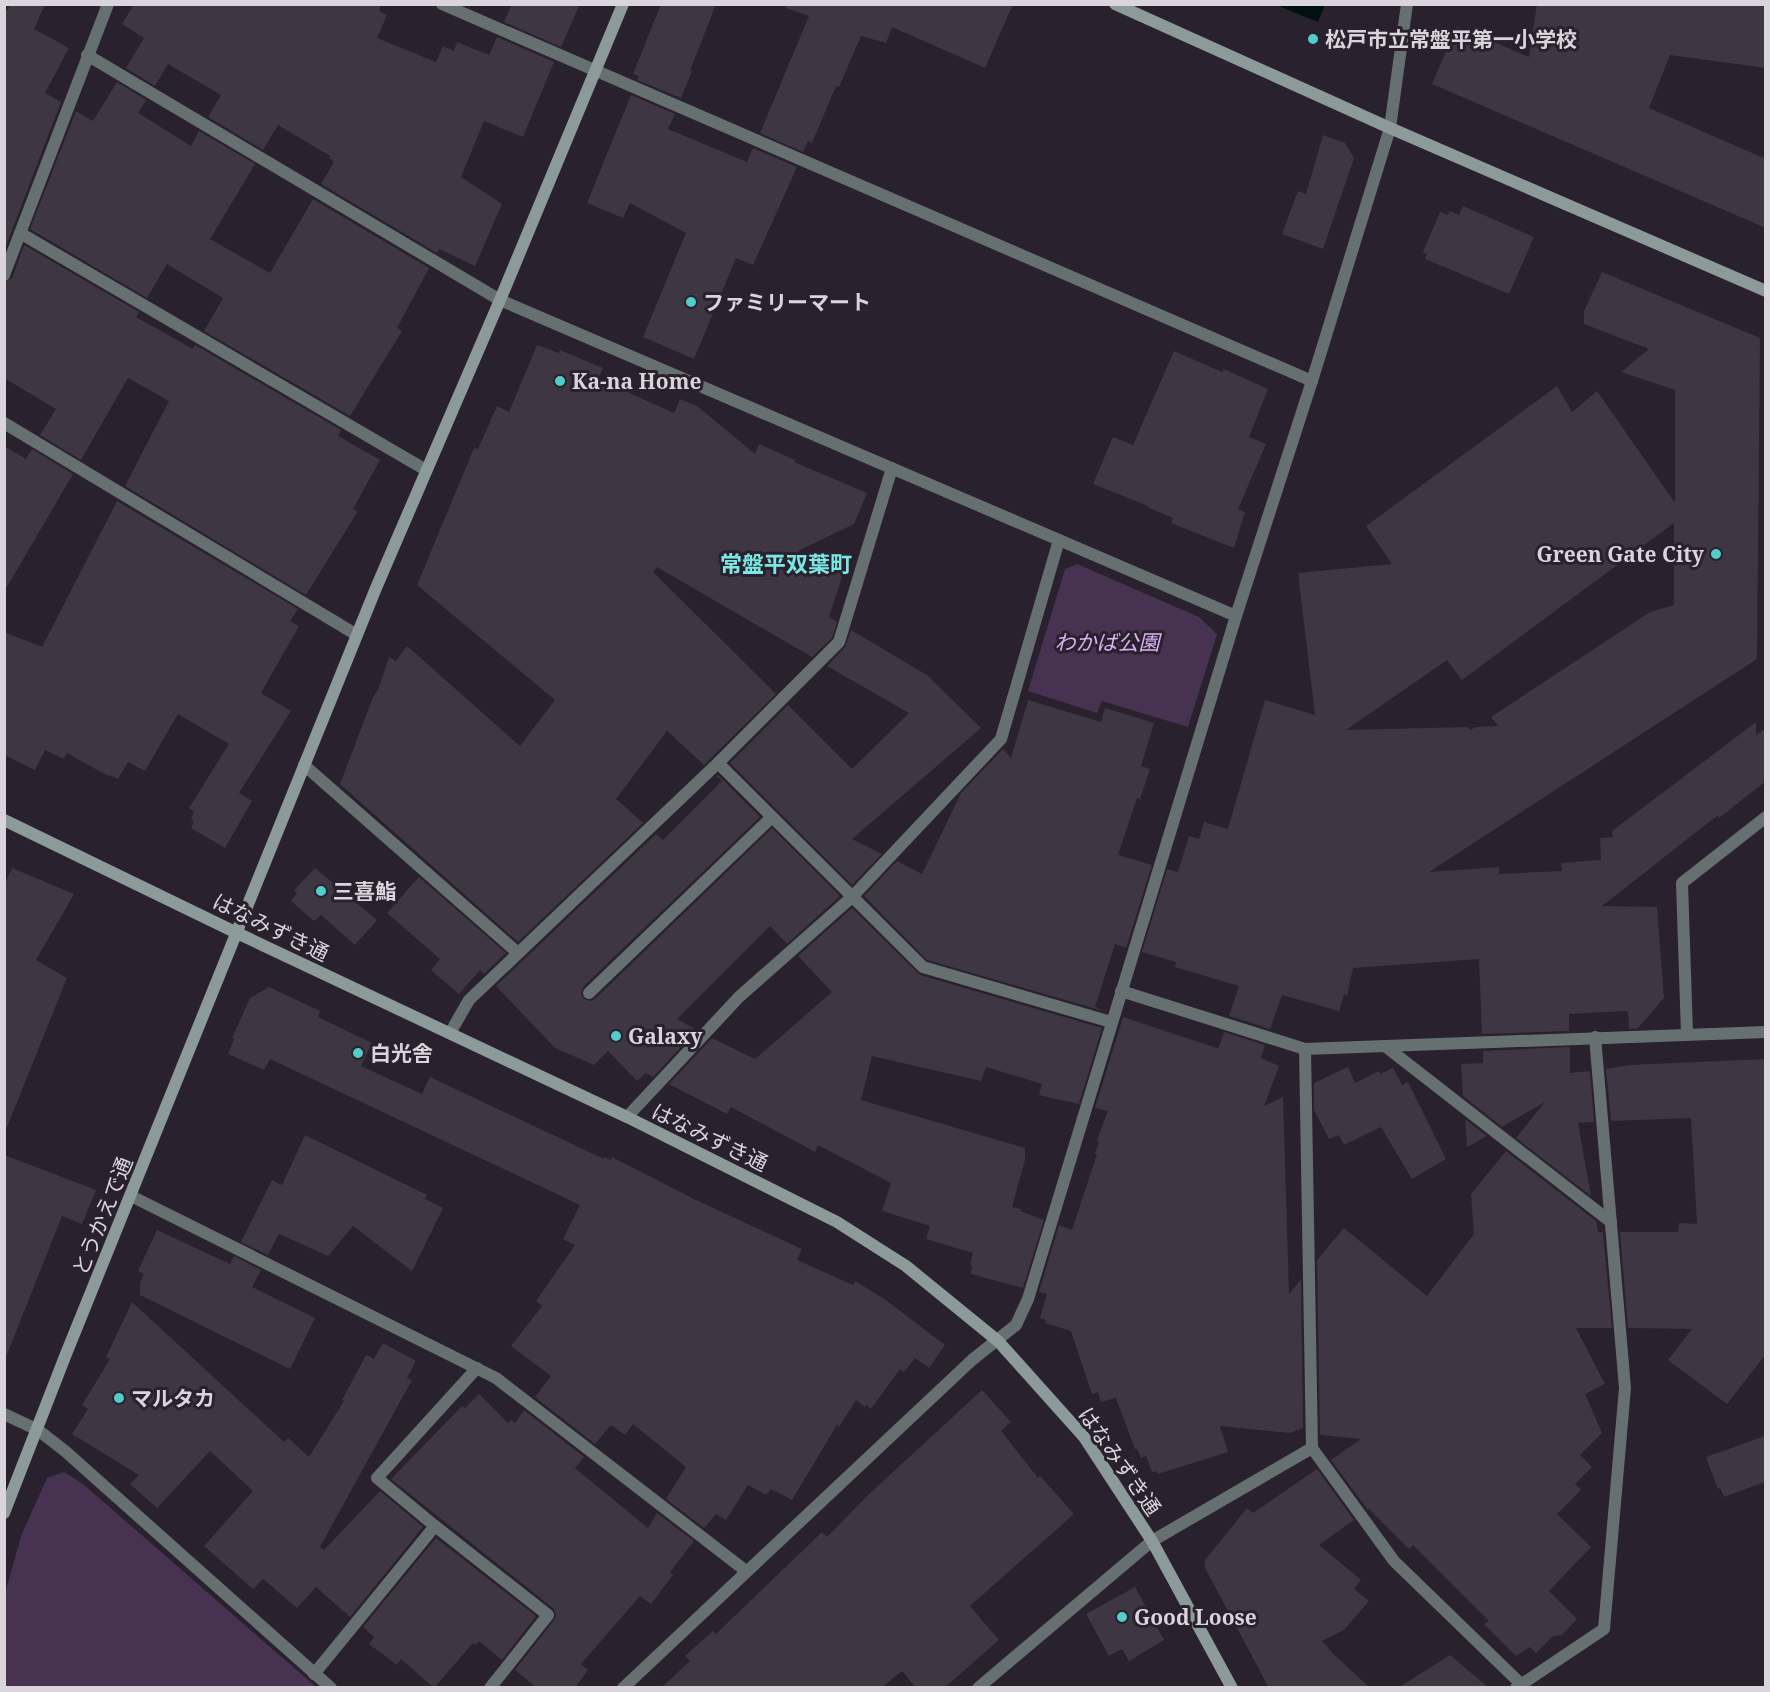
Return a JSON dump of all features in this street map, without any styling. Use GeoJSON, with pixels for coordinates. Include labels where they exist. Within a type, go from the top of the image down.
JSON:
{"type":"FeatureCollection","features":[{"type":"Feature","properties":{"kind":"street"},"geometry":{"type":"LineString","coordinates":[[4,275],[108,4]]}},
{"type":"Feature","properties":{"kind":"street"},"geometry":{"type":"LineString","coordinates":[[442,4],[1312,381]]}},
{"type":"Feature","properties":{"kind":"street","name":"とうかえで通"},"geometry":{"type":"LineString","coordinates":[[4,1513],[357,635],[623,4]]}},
{"type":"Feature","properties":{"kind":"street"},"geometry":{"type":"LineString","coordinates":[[1115,4],[1390,128],[1766,291]]}},
{"type":"Feature","properties":{"kind":"street"},"geometry":{"type":"LineString","coordinates":[[623,1688],[972,1360],[1016,1325],[1028,1299],[1236,616],[1390,128],[1407,4]]}},
{"type":"Feature","properties":{"kind":"street"},"geometry":{"type":"LineString","coordinates":[[87,55],[500,300],[1236,616]]}},
{"type":"Feature","properties":{"kind":"street"},"geometry":{"type":"LineString","coordinates":[[20,233],[426,470]]}},
{"type":"Feature","properties":{"kind":"street"},"geometry":{"type":"LineString","coordinates":[[4,423],[357,635]]}},
{"type":"Feature","properties":{"kind":"street"},"geometry":{"type":"LineString","coordinates":[[450,1034],[469,1000],[718,763],[839,642],[892,468]]}},
{"type":"Feature","properties":{"kind":"street"},"geometry":{"type":"LineString","coordinates":[[627,1117],[739,998],[852,897],[1001,739],[1059,540]]}},
{"type":"Feature","properties":{"kind":"street"},"geometry":{"type":"LineString","coordinates":[[718,763],[923,968],[1111,1022]]}},
{"type":"Feature","properties":{"kind":"street"},"geometry":{"type":"LineString","coordinates":[[304,765],[518,952]]}},
{"type":"Feature","properties":{"kind":"street"},"geometry":{"type":"LineString","coordinates":[[589,993],[772,817]]}},
{"type":"Feature","properties":{"kind":"street"},"geometry":{"type":"LineString","coordinates":[[1687,1034],[1682,883],[1766,817]]}},
{"type":"Feature","properties":{"kind":"street","name":"はなみずき通"},"geometry":{"type":"LineString","coordinates":[[5,822],[627,1117],[837,1222],[906,1266],[998,1341],[1084,1437],[1152,1541],[1232,1688]]}},
{"type":"Feature","properties":{"kind":"street"},"geometry":{"type":"LineString","coordinates":[[1121,991],[1305,1049],[1766,1032]]}},
{"type":"Feature","properties":{"kind":"street"},"geometry":{"type":"LineString","coordinates":[[1305,1049],[1311,1448],[1394,1561],[1518,1686],[1604,1629],[1625,1388],[1595,1037]]}},
{"type":"Feature","properties":{"kind":"street"},"geometry":{"type":"LineString","coordinates":[[1385,1046],[1611,1222]]}},
{"type":"Feature","properties":{"kind":"street"},"geometry":{"type":"LineString","coordinates":[[131,1196],[496,1378],[746,1571]]}},
{"type":"Feature","properties":{"kind":"street"},"geometry":{"type":"LineString","coordinates":[[477,1368],[377,1478],[435,1527],[548,1615],[490,1688]]}},
{"type":"Feature","properties":{"kind":"street"},"geometry":{"type":"LineString","coordinates":[[4,1413],[38,1430],[65,1451],[331,1688]]}},
{"type":"Feature","properties":{"kind":"street"},"geometry":{"type":"LineString","coordinates":[[978,1688],[1152,1541],[1311,1448]]}},
{"type":"Feature","properties":{"kind":"street"},"geometry":{"type":"LineString","coordinates":[[314,1674],[435,1527]]}},
{"type":"Feature","properties":{"kind":"green space","name":"わかば公園"},"geometry":{"type":"Polygon","coordinates":[[[1077,564],[1199,617],[1217,634],[1188,727],[1102,701],[1097,713],[1028,691],[1065,569],[1077,564]]]}},
{"type":"Feature","properties":{"kind":"green space"},"geometry":{"type":"Polygon","coordinates":[[[64,1472],[83,1484],[316,1687],[5,1687],[5,1594],[21,1536],[47,1478],[64,1472]]]}},
{"type":"Feature","properties":{"kind":"shaded area"},"geometry":{"type":"Polygon","coordinates":[[[1276,5],[1325,5],[1318,22],[1276,5]]]}},
{"type":"Feature","properties":{"kind":"building"},"geometry":{"type":"Polygon","coordinates":[[[11,4],[45,4],[34,29],[69,48],[45,93],[61,102],[4,251],[4,14],[11,4]]]}},
{"type":"Feature","properties":{"kind":"building"},"geometry":{"type":"Polygon","coordinates":[[[134,4],[381,4],[379,11],[387,15],[377,38],[436,62],[443,46],[454,51],[457,42],[489,55],[497,37],[554,62],[523,137],[484,121],[461,177],[502,204],[475,266],[439,249],[437,253],[321,184],[334,162],[329,158],[330,156],[278,125],[263,150],[208,117],[221,95],[168,64],[155,86],[126,68],[144,38],[122,24],[134,4]]]}},
{"type":"Feature","properties":{"kind":"building"},"geometry":{"type":"Polygon","coordinates":[[[512,4],[580,4],[561,47],[504,22],[512,4]]]}},
{"type":"Feature","properties":{"kind":"building"},"geometry":{"type":"Polygon","coordinates":[[[661,4],[716,4],[681,98],[637,80],[639,76],[633,74],[661,4]]]}},
{"type":"Feature","properties":{"kind":"building"},"geometry":{"type":"Polygon","coordinates":[[[787,4],[1013,4],[985,68],[892,27],[886,43],[861,36],[839,87],[836,86],[812,143],[808,141],[803,152],[760,133],[809,16],[786,8],[787,4]]]}},
{"type":"Feature","properties":{"kind":"building"},"geometry":{"type":"Polygon","coordinates":[[[1537,4],[1766,4],[1766,68],[1670,55],[1649,108],[1766,159],[1766,228],[1432,84],[1457,26],[1529,57],[1537,4]]]}},
{"type":"Feature","properties":{"kind":"building"},"geometry":{"type":"Polygon","coordinates":[[[117,82],[146,100],[138,113],[191,146],[199,131],[255,164],[210,239],[270,273],[313,199],[429,268],[397,328],[402,331],[350,416],[204,331],[223,298],[167,264],[147,298],[30,229],[76,111],[93,121],[117,82]]]}},
{"type":"Feature","properties":{"kind":"building"},"geometry":{"type":"Polygon","coordinates":[[[631,95],[675,114],[668,129],[747,162],[753,148],[797,167],[753,265],[736,258],[694,359],[643,337],[686,233],[630,203],[623,218],[587,203],[631,95]]]}},
{"type":"Feature","properties":{"kind":"building"},"geometry":{"type":"Polygon","coordinates":[[[1323,135],[1345,143],[1354,158],[1323,249],[1282,234],[1298,191],[1306,194],[1323,135]]]}},
{"type":"Feature","properties":{"kind":"building"},"geometry":{"type":"Polygon","coordinates":[[[1463,206],[1534,237],[1509,294],[1425,259],[1427,254],[1423,252],[1440,212],[1448,215],[1449,211],[1459,215],[1463,206]]]}},
{"type":"Feature","properties":{"kind":"building"},"geometry":{"type":"Polygon","coordinates":[[[24,245],[139,312],[136,317],[193,349],[195,345],[341,430],[338,436],[380,460],[353,509],[358,511],[306,595],[125,486],[169,401],[128,378],[81,460],[40,435],[56,409],[4,378],[4,283],[12,278],[24,245]]]}},
{"type":"Feature","properties":{"kind":"building"},"geometry":{"type":"Polygon","coordinates":[[[1602,272],[1760,338],[1757,659],[1429,872],[1499,867],[1499,874],[1562,871],[1561,863],[1601,860],[1600,838],[1613,837],[1612,831],[1756,722],[1756,735],[1766,728],[1766,781],[1719,818],[1718,815],[1602,906],[1657,907],[1664,998],[1638,1028],[1629,1029],[1628,1011],[1569,1014],[1569,1031],[1482,1034],[1479,959],[1353,968],[1347,995],[1344,994],[1339,1011],[1282,995],[1270,1029],[1229,1016],[1239,986],[1175,967],[1176,962],[1142,952],[1167,869],[1178,872],[1189,836],[1199,839],[1204,822],[1228,829],[1265,700],[1315,715],[1298,573],[1392,564],[1366,526],[1557,386],[1572,412],[1597,391],[1675,503],[1675,390],[1621,372],[1649,349],[1584,324],[1584,311],[1602,272]],[[1674,523],[1462,680],[1447,660],[1346,730],[1468,727],[1470,730],[1476,727],[1498,726],[1491,717],[1650,612],[1674,605],[1674,523]]]}},
{"type":"Feature","properties":{"kind":"building"},"geometry":{"type":"Polygon","coordinates":[[[537,345],[559,353],[560,350],[603,368],[598,379],[674,413],[680,399],[697,406],[755,454],[759,444],[795,460],[794,462],[867,493],[854,524],[798,551],[844,571],[829,617],[837,622],[832,638],[812,657],[657,567],[653,572],[776,694],[704,765],[667,731],[616,799],[643,823],[518,942],[340,784],[389,657],[396,661],[407,646],[520,746],[555,700],[417,585],[474,448],[478,449],[497,406],[509,412],[537,345]]]}},
{"type":"Feature","properties":{"kind":"building"},"geometry":{"type":"Polygon","coordinates":[[[1174,351],[1222,372],[1224,369],[1268,389],[1249,437],[1266,444],[1238,509],[1245,512],[1234,548],[1171,523],[1173,518],[1093,484],[1113,437],[1133,445],[1174,351]]]}},
{"type":"Feature","properties":{"kind":"building"},"geometry":{"type":"Polygon","coordinates":[[[4,446],[26,459],[32,449],[73,474],[4,592],[4,446]]]}},
{"type":"Feature","properties":{"kind":"building"},"geometry":{"type":"Polygon","coordinates":[[[117,501],[298,609],[290,621],[299,626],[261,693],[291,711],[239,793],[252,801],[225,848],[191,828],[194,822],[191,819],[194,812],[189,808],[229,744],[178,714],[145,771],[128,762],[118,779],[108,776],[67,753],[64,759],[45,750],[35,770],[4,755],[4,632],[42,647],[117,501]]]}},
{"type":"Feature","properties":{"kind":"building"},"geometry":{"type":"Polygon","coordinates":[[[851,630],[927,675],[981,728],[852,839],[882,854],[852,885],[730,763],[788,705],[852,769],[909,713],[827,666],[845,647],[851,630]]]}},
{"type":"Feature","properties":{"kind":"building"},"geometry":{"type":"Polygon","coordinates":[[[1028,700],[1101,722],[1105,708],[1154,723],[1141,766],[1150,769],[1140,799],[1137,798],[1118,855],[1152,865],[1126,948],[1115,944],[1095,1007],[1107,1012],[927,960],[864,896],[897,861],[922,874],[961,793],[1003,749],[1011,758],[1028,700]]]}},
{"type":"Feature","properties":{"kind":"building"},"geometry":{"type":"Polygon","coordinates":[[[718,775],[760,817],[583,987],[581,994],[584,999],[590,1001],[595,999],[772,828],[840,896],[787,944],[770,926],[677,1019],[697,1030],[653,1077],[646,1073],[637,1081],[608,1051],[594,1065],[555,1048],[496,986],[656,834],[663,840],[722,781],[716,776],[718,775]]]}},
{"type":"Feature","properties":{"kind":"building"},"geometry":{"type":"Polygon","coordinates":[[[12,868],[74,894],[36,960],[67,978],[7,1127],[4,1126],[4,886],[12,868]]]}},
{"type":"Feature","properties":{"kind":"building"},"geometry":{"type":"Polygon","coordinates":[[[315,868],[377,920],[355,945],[321,915],[314,921],[291,901],[297,893],[294,890],[315,868]]]}},
{"type":"Feature","properties":{"kind":"building"},"geometry":{"type":"Polygon","coordinates":[[[419,877],[506,953],[484,974],[480,970],[459,994],[431,970],[440,959],[387,913],[419,877]]]}},
{"type":"Feature","properties":{"kind":"building"},"geometry":{"type":"Polygon","coordinates":[[[852,908],[920,975],[1102,1028],[1079,1104],[1039,1095],[1042,1084],[986,1067],[981,1081],[872,1056],[861,1100],[1025,1148],[1025,1160],[1012,1207],[1044,1220],[1023,1288],[971,1274],[972,1265],[970,1265],[973,1253],[926,1239],[930,1226],[882,1211],[891,1183],[818,1145],[815,1152],[731,1107],[727,1114],[669,1084],[712,1038],[755,1059],[832,992],[798,956],[852,908]]]}},
{"type":"Feature","properties":{"kind":"building"},"geometry":{"type":"Polygon","coordinates":[[[269,987],[320,1011],[318,1017],[372,1043],[361,1066],[422,1094],[430,1077],[604,1159],[604,1157],[610,1160],[612,1157],[694,1199],[802,1249],[797,1260],[853,1285],[855,1281],[883,1298],[945,1345],[929,1368],[915,1358],[904,1372],[900,1369],[871,1409],[856,1400],[839,1427],[837,1425],[792,1500],[771,1489],[766,1495],[748,1485],[726,1520],[716,1514],[704,1528],[666,1499],[686,1467],[633,1424],[625,1435],[611,1425],[595,1444],[535,1397],[551,1376],[511,1346],[542,1306],[536,1301],[575,1245],[563,1239],[580,1205],[270,1059],[264,1070],[228,1054],[234,1039],[232,1038],[250,998],[269,987]]]}},
{"type":"Feature","properties":{"kind":"building"},"geometry":{"type":"Polygon","coordinates":[[[1123,1017],[1217,1048],[1224,1032],[1265,1045],[1261,1058],[1279,1066],[1264,1106],[1283,1097],[1289,1294],[1301,1279],[1303,1428],[1290,1433],[1220,1426],[1228,1452],[1158,1474],[1156,1471],[1152,1472],[1146,1456],[1141,1458],[1135,1449],[1116,1398],[1101,1402],[1098,1392],[1092,1394],[1071,1331],[1045,1323],[1046,1320],[1040,1318],[1047,1294],[1039,1292],[1059,1225],[1072,1230],[1097,1154],[1095,1154],[1099,1142],[1097,1140],[1108,1111],[1095,1108],[1123,1017]]]}},
{"type":"Feature","properties":{"kind":"building"},"geometry":{"type":"Polygon","coordinates":[[[1570,1047],[1570,1073],[1590,1071],[1594,1122],[1578,1123],[1591,1196],[1516,1138],[1545,1102],[1502,1127],[1463,1096],[1461,1064],[1483,1063],[1483,1051],[1570,1047]]]}},
{"type":"Feature","properties":{"kind":"building"},"geometry":{"type":"Polygon","coordinates":[[[1766,1059],[1766,1354],[1727,1404],[1668,1360],[1692,1329],[1628,1328],[1620,1232],[1678,1232],[1679,1223],[1697,1224],[1691,1118],[1611,1121],[1606,1069],[1630,1065],[1766,1059]]]}},
{"type":"Feature","properties":{"kind":"building"},"geometry":{"type":"Polygon","coordinates":[[[1348,1067],[1355,1083],[1379,1071],[1380,1074],[1393,1068],[1402,1085],[1408,1082],[1446,1159],[1412,1179],[1381,1127],[1344,1145],[1339,1135],[1329,1139],[1314,1110],[1314,1083],[1348,1067]]]}},
{"type":"Feature","properties":{"kind":"building"},"geometry":{"type":"Polygon","coordinates":[[[1465,1119],[1487,1136],[1467,1147],[1465,1119]]]}},
{"type":"Feature","properties":{"kind":"building"},"geometry":{"type":"Polygon","coordinates":[[[305,1135],[427,1195],[425,1199],[443,1208],[412,1271],[353,1226],[328,1256],[279,1234],[268,1255],[241,1242],[272,1180],[282,1185],[305,1135]]]}},
{"type":"Feature","properties":{"kind":"building"},"geometry":{"type":"Polygon","coordinates":[[[1506,1151],[1596,1221],[1598,1232],[1603,1232],[1612,1328],[1576,1328],[1605,1384],[1585,1394],[1602,1433],[1580,1455],[1592,1467],[1575,1484],[1581,1490],[1557,1514],[1591,1547],[1549,1591],[1577,1619],[1562,1635],[1553,1636],[1536,1653],[1530,1647],[1516,1656],[1484,1624],[1489,1621],[1413,1545],[1409,1549],[1368,1510],[1331,1460],[1361,1439],[1320,1435],[1317,1260],[1344,1228],[1427,1296],[1474,1234],[1471,1194],[1506,1151]]]}},
{"type":"Feature","properties":{"kind":"building"},"geometry":{"type":"Polygon","coordinates":[[[4,1155],[96,1190],[82,1224],[62,1216],[6,1357],[4,1356],[4,1155]]]}},
{"type":"Feature","properties":{"kind":"building"},"geometry":{"type":"Polygon","coordinates":[[[157,1230],[230,1264],[234,1256],[261,1270],[252,1287],[315,1318],[290,1369],[140,1295],[140,1283],[144,1274],[138,1271],[157,1230]]]}},
{"type":"Feature","properties":{"kind":"building"},"geometry":{"type":"Polygon","coordinates":[[[132,1302],[284,1442],[288,1438],[309,1457],[344,1401],[342,1400],[366,1355],[374,1359],[383,1343],[416,1361],[407,1378],[412,1380],[320,1547],[324,1550],[380,1491],[423,1527],[350,1617],[316,1587],[297,1608],[263,1579],[253,1589],[204,1546],[253,1491],[210,1451],[157,1508],[130,1484],[139,1475],[72,1434],[88,1409],[82,1405],[110,1359],[106,1357],[132,1302]]]}},
{"type":"Feature","properties":{"kind":"building"},"geometry":{"type":"Polygon","coordinates":[[[982,1390],[1011,1422],[1001,1431],[1038,1478],[1040,1476],[1074,1514],[970,1606],[999,1640],[944,1688],[916,1688],[902,1671],[881,1688],[661,1688],[690,1661],[685,1656],[713,1631],[716,1634],[822,1532],[827,1537],[867,1496],[982,1390]]]}},
{"type":"Feature","properties":{"kind":"building"},"geometry":{"type":"Polygon","coordinates":[[[479,1394],[508,1423],[511,1420],[515,1423],[524,1410],[584,1457],[575,1468],[648,1528],[657,1513],[694,1541],[670,1572],[673,1575],[651,1604],[640,1596],[581,1664],[588,1670],[575,1688],[537,1688],[515,1670],[554,1620],[556,1616],[554,1609],[391,1479],[462,1406],[465,1408],[479,1394]]]}},
{"type":"Feature","properties":{"kind":"building"},"geometry":{"type":"Polygon","coordinates":[[[1765,1436],[1765,1482],[1724,1497],[1720,1488],[1718,1489],[1706,1457],[1765,1436]]]}},
{"type":"Feature","properties":{"kind":"building"},"geometry":{"type":"Polygon","coordinates":[[[1317,1469],[1354,1520],[1319,1545],[1361,1580],[1354,1589],[1369,1601],[1344,1630],[1322,1641],[1370,1688],[1269,1688],[1205,1568],[1205,1560],[1247,1508],[1253,1513],[1317,1469]]]}},
{"type":"Feature","properties":{"kind":"building"},"geometry":{"type":"Polygon","coordinates":[[[436,1538],[536,1616],[502,1660],[479,1641],[475,1645],[473,1643],[434,1688],[401,1659],[397,1665],[369,1644],[374,1637],[363,1627],[436,1538]]]}},
{"type":"Feature","properties":{"kind":"building"},"geometry":{"type":"Polygon","coordinates":[[[1135,1587],[1164,1640],[1129,1661],[1122,1649],[1109,1656],[1086,1614],[1135,1587]]]}},
{"type":"Feature","properties":{"kind":"building"},"geometry":{"type":"Polygon","coordinates":[[[1450,1655],[1489,1688],[1398,1688],[1450,1655]]]}},
{"type":"Feature","properties":{"kind":"place","name":"松戸市立常盤平第一小学校"},"geometry":{"type":"Point","coordinates":[1313,39]}},
{"type":"Feature","properties":{"kind":"place","name":"ファミリーマート"},"geometry":{"type":"Point","coordinates":[691,302]}},
{"type":"Feature","properties":{"kind":"place","name":"Ka-na Home"},"geometry":{"type":"Point","coordinates":[560,381]}},
{"type":"Feature","properties":{"kind":"place","name":"Green Gate City"},"geometry":{"type":"Point","coordinates":[1716,554]}},
{"type":"Feature","properties":{"kind":"place","name":"三喜鮨"},"geometry":{"type":"Point","coordinates":[321,891]}},
{"type":"Feature","properties":{"kind":"place","name":"Galaxy"},"geometry":{"type":"Point","coordinates":[616,1036]}},
{"type":"Feature","properties":{"kind":"place","name":"白光舎"},"geometry":{"type":"Point","coordinates":[358,1053]}},
{"type":"Feature","properties":{"kind":"place","name":"マルタカ"},"geometry":{"type":"Point","coordinates":[119,1398]}},
{"type":"Feature","properties":{"kind":"place","name":"Good Loose"},"geometry":{"type":"Point","coordinates":[1122,1617]}},
{"type":"Feature","properties":{"kind":"district","name":"常盤平双葉町"},"geometry":{"type":"Point","coordinates":[786,563]}}]}
